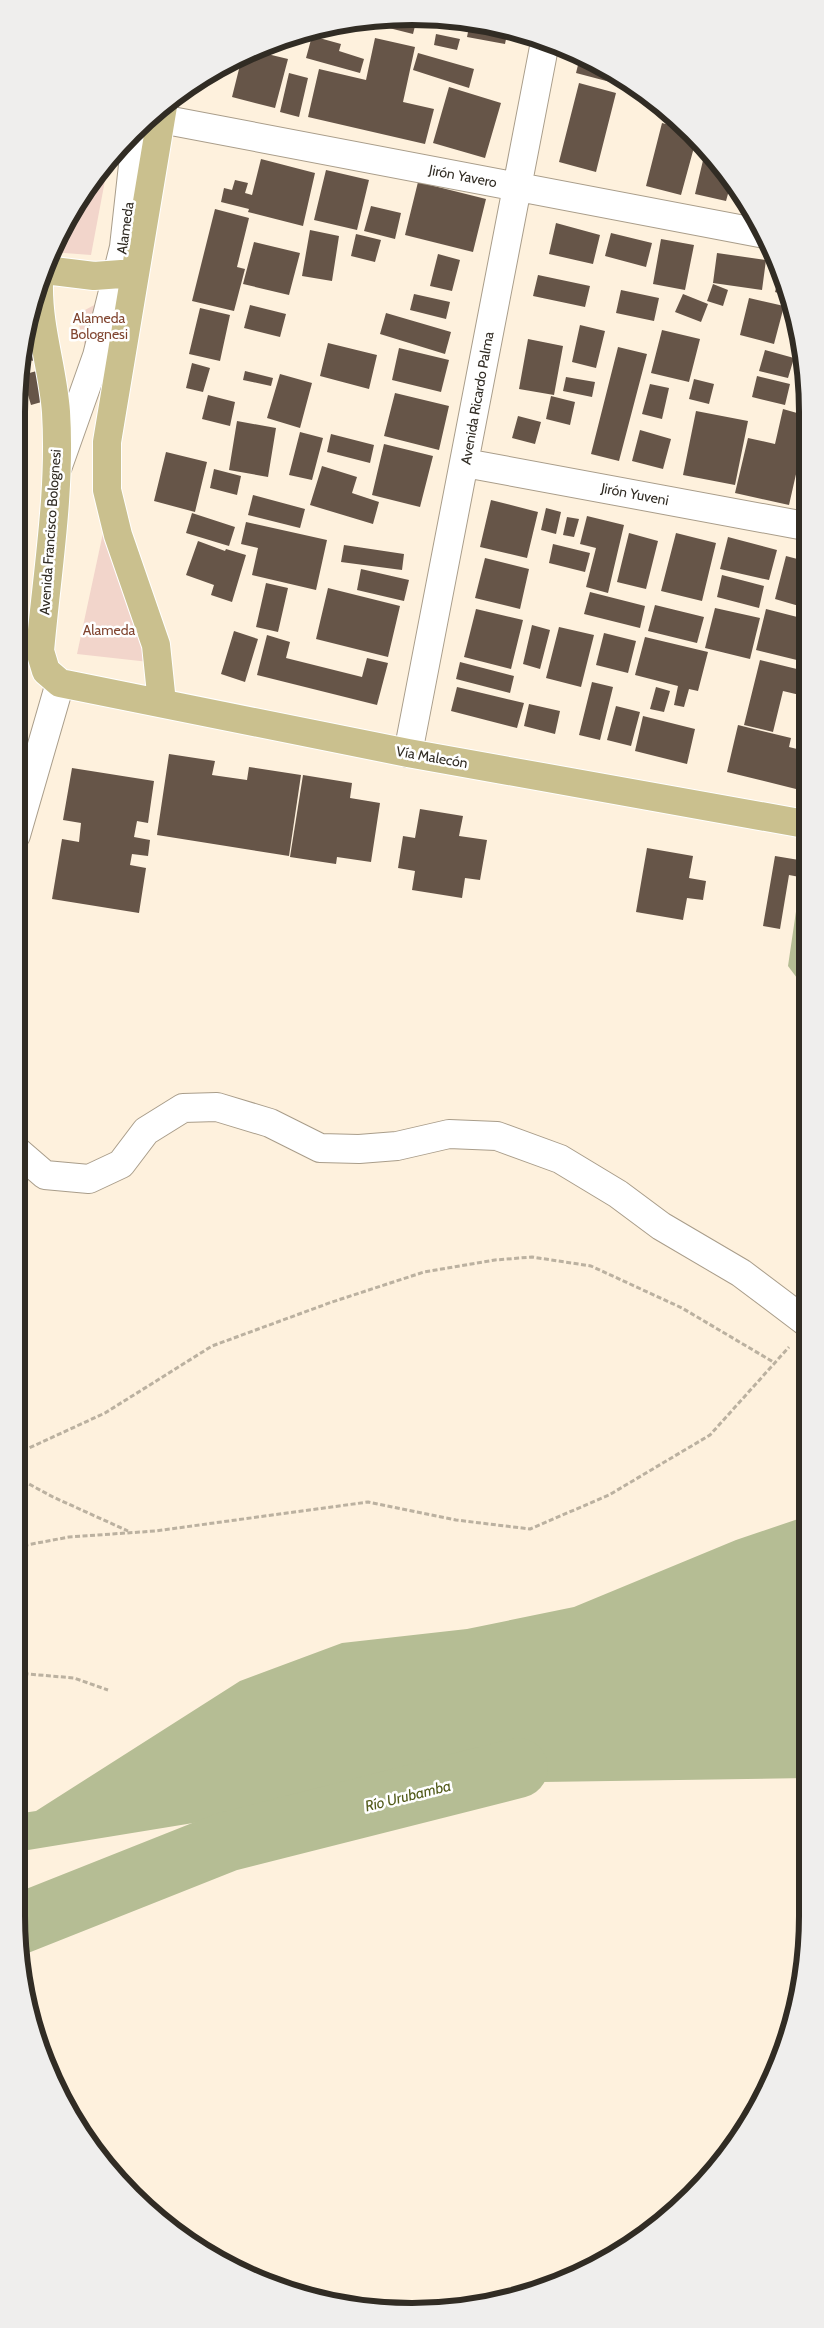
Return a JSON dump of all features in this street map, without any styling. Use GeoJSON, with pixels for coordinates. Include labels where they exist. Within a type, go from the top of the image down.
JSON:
{"type":"FeatureCollection","features":[{"type":"Feature","properties":{"kind":"main road"},"geometry":{"type":"LineString","coordinates":[[153,124],[135,273],[107,442],[108,490],[118,535],[156,645],[162,703]]}},
{"type":"Feature","properties":{"kind":"main road"},"geometry":{"type":"LineString","coordinates":[[52,271],[94,276],[135,273]]}},
{"type":"Feature","properties":{"kind":"main road","name":"Avenida Francisco Bolognesi"},"geometry":{"type":"LineString","coordinates":[[41,303],[46,354],[56,410],[58,467],[40,650],[46,671],[60,683]]}},
{"type":"Feature","properties":{"kind":"main road","name":"Vía Malecón"},"geometry":{"type":"LineString","coordinates":[[60,683],[408,753],[799,823]]}},
{"type":"Feature","properties":{"kind":"street","name":"Avenida Ricardo Palma"},"geometry":{"type":"LineString","coordinates":[[408,753],[544,49]]}},
{"type":"Feature","properties":{"kind":"street","name":"Jirón Yavero"},"geometry":{"type":"LineString","coordinates":[[159,119],[516,185],[754,232]]}},
{"type":"Feature","properties":{"kind":"street","name":"Alameda"},"geometry":{"type":"LineString","coordinates":[[58,467],[97,356],[152,125]]}},
{"type":"Feature","properties":{"kind":"street","name":"Jirón Yuveni"},"geometry":{"type":"LineString","coordinates":[[465,463],[799,525]]}},
{"type":"Feature","properties":{"kind":"street"},"geometry":{"type":"LineString","coordinates":[[25,804],[60,683]]}},
{"type":"Feature","properties":{"kind":"street"},"geometry":{"type":"LineString","coordinates":[[25,1158],[45,1175],[89,1179],[122,1164],[146,1131],[183,1108],[217,1108],[270,1123],[320,1148],[359,1149],[397,1146],[449,1134],[497,1136],[560,1160],[618,1194],[661,1226],[741,1273],[799,1331]]}},
{"type":"Feature","properties":{"kind":"path"},"geometry":{"type":"LineString","coordinates":[[25,1450],[105,1413],[212,1346],[332,1302],[424,1272],[495,1260],[532,1257],[591,1266],[682,1308],[775,1363]]}},
{"type":"Feature","properties":{"kind":"path"},"geometry":{"type":"LineString","coordinates":[[25,1545],[69,1537],[155,1531],[368,1502],[456,1520],[530,1528],[609,1495],[710,1434],[775,1363],[799,1333]]}},
{"type":"Feature","properties":{"kind":"path"},"geometry":{"type":"LineString","coordinates":[[25,1482],[53,1497],[130,1532]]}},
{"type":"Feature","properties":{"kind":"path"},"geometry":{"type":"LineString","coordinates":[[25,1674],[74,1678],[108,1690]]}},
{"type":"Feature","properties":{"kind":"green space"},"geometry":{"type":"Polygon","coordinates":[[[106,175],[91,255],[59,253],[77,218],[106,175]]]}},
{"type":"Feature","properties":{"kind":"green space","name":"Alameda Bolognesi"},"geometry":{"type":"Polygon","coordinates":[[[96,304],[122,314],[99,393],[76,315],[96,304]]]}},
{"type":"Feature","properties":{"kind":"green space","name":"Alameda"},"geometry":{"type":"Polygon","coordinates":[[[103,533],[149,662],[77,654],[103,533]]]}},
{"type":"Feature","properties":{"kind":"shaded area"},"geometry":{"type":"Polygon","coordinates":[[[799,891],[799,981],[788,966],[799,891]]]}},
{"type":"Feature","properties":{"kind":"shaded area"},"geometry":{"type":"Polygon","coordinates":[[[799,1519],[799,1778],[479,1783],[236,1816],[25,1851],[25,1813],[36,1811],[240,1681],[342,1643],[467,1629],[574,1607],[736,1540],[799,1519]]]}},
{"type":"Feature","properties":{"kind":"building"},"geometry":{"type":"Polygon","coordinates":[[[415,25],[413,34],[382,26],[415,25]]]}},
{"type":"Feature","properties":{"kind":"building"},"geometry":{"type":"Polygon","coordinates":[[[437,26],[454,27],[453,30],[437,26]]]}},
{"type":"Feature","properties":{"kind":"building"},"geometry":{"type":"Polygon","coordinates":[[[469,29],[506,37],[505,44],[467,37],[469,29]]]}},
{"type":"Feature","properties":{"kind":"building"},"geometry":{"type":"Polygon","coordinates":[[[436,34],[460,39],[457,50],[434,45],[436,34]]]}},
{"type":"Feature","properties":{"kind":"building"},"geometry":{"type":"Polygon","coordinates":[[[316,37],[341,44],[339,51],[364,59],[360,73],[306,58],[311,38],[316,37]]]}},
{"type":"Feature","properties":{"kind":"building"},"geometry":{"type":"Polygon","coordinates":[[[375,38],[415,47],[403,102],[434,109],[425,144],[308,117],[319,69],[366,80],[375,38]]]}},
{"type":"Feature","properties":{"kind":"building"},"geometry":{"type":"Polygon","coordinates":[[[418,53],[474,69],[469,88],[413,70],[418,53]]]}},
{"type":"Feature","properties":{"kind":"building"},"geometry":{"type":"Polygon","coordinates":[[[265,54],[288,59],[275,108],[232,97],[240,66],[265,54]]]}},
{"type":"Feature","properties":{"kind":"building"},"geometry":{"type":"Polygon","coordinates":[[[579,63],[614,83],[576,73],[579,63]]]}},
{"type":"Feature","properties":{"kind":"building"},"geometry":{"type":"Polygon","coordinates":[[[289,73],[308,78],[299,117],[280,112],[289,73]]]}},
{"type":"Feature","properties":{"kind":"building"},"geometry":{"type":"Polygon","coordinates":[[[579,83],[616,93],[596,172],[559,162],[579,83]]]}},
{"type":"Feature","properties":{"kind":"building"},"geometry":{"type":"Polygon","coordinates":[[[449,87],[501,103],[485,158],[433,143],[449,87]]]}},
{"type":"Feature","properties":{"kind":"building"},"geometry":{"type":"Polygon","coordinates":[[[662,123],[672,126],[694,147],[681,195],[646,186],[662,123]]]}},
{"type":"Feature","properties":{"kind":"building"},"geometry":{"type":"Polygon","coordinates":[[[704,158],[729,190],[726,201],[695,194],[704,158]]]}},
{"type":"Feature","properties":{"kind":"building"},"geometry":{"type":"Polygon","coordinates":[[[261,159],[315,173],[303,226],[248,212],[249,209],[221,202],[224,188],[232,190],[235,180],[248,183],[245,193],[252,195],[261,159]]]}},
{"type":"Feature","properties":{"kind":"building"},"geometry":{"type":"Polygon","coordinates":[[[326,170],[369,180],[357,230],[314,220],[326,170]]]}},
{"type":"Feature","properties":{"kind":"building"},"geometry":{"type":"Polygon","coordinates":[[[418,182],[486,199],[473,252],[405,235],[418,182]]]}},
{"type":"Feature","properties":{"kind":"building"},"geometry":{"type":"Polygon","coordinates":[[[371,206],[401,213],[395,239],[364,231],[371,206]]]}},
{"type":"Feature","properties":{"kind":"building"},"geometry":{"type":"Polygon","coordinates":[[[215,209],[249,218],[237,267],[245,269],[234,311],[192,301],[215,209]]]}},
{"type":"Feature","properties":{"kind":"building"},"geometry":{"type":"Polygon","coordinates":[[[556,223],[600,235],[593,264],[549,254],[556,223]]]}},
{"type":"Feature","properties":{"kind":"building"},"geometry":{"type":"Polygon","coordinates":[[[310,230],[339,236],[332,281],[302,276],[310,230]]]}},
{"type":"Feature","properties":{"kind":"building"},"geometry":{"type":"Polygon","coordinates":[[[611,233],[652,243],[646,267],[605,256],[611,233]]]}},
{"type":"Feature","properties":{"kind":"building"},"geometry":{"type":"Polygon","coordinates":[[[356,234],[381,240],[375,262],[351,256],[356,234]]]}},
{"type":"Feature","properties":{"kind":"building"},"geometry":{"type":"Polygon","coordinates":[[[661,239],[694,245],[685,290],[653,284],[661,239]]]}},
{"type":"Feature","properties":{"kind":"building"},"geometry":{"type":"Polygon","coordinates":[[[254,242],[300,253],[289,295],[243,284],[254,242]]]}},
{"type":"Feature","properties":{"kind":"building"},"geometry":{"type":"Polygon","coordinates":[[[717,253],[766,260],[762,290],[713,283],[717,253]]]}},
{"type":"Feature","properties":{"kind":"building"},"geometry":{"type":"Polygon","coordinates":[[[438,254],[460,260],[452,291],[430,286],[438,254]]]}},
{"type":"Feature","properties":{"kind":"building"},"geometry":{"type":"Polygon","coordinates":[[[538,275],[590,286],[585,307],[533,296],[538,275]]]}},
{"type":"Feature","properties":{"kind":"building"},"geometry":{"type":"Polygon","coordinates":[[[713,284],[728,290],[723,306],[707,301],[713,284]]]}},
{"type":"Feature","properties":{"kind":"building"},"geometry":{"type":"Polygon","coordinates":[[[777,285],[780,294],[775,292],[777,285]]]}},
{"type":"Feature","properties":{"kind":"building"},"geometry":{"type":"Polygon","coordinates":[[[621,290],[659,298],[654,321],[616,313],[621,290]]]}},
{"type":"Feature","properties":{"kind":"building"},"geometry":{"type":"Polygon","coordinates":[[[414,294],[450,302],[446,319],[410,310],[414,294]]]}},
{"type":"Feature","properties":{"kind":"building"},"geometry":{"type":"Polygon","coordinates":[[[683,294],[708,304],[701,322],[675,312],[683,294]]]}},
{"type":"Feature","properties":{"kind":"building"},"geometry":{"type":"Polygon","coordinates":[[[749,298],[784,306],[774,344],[740,335],[749,298]]]}},
{"type":"Feature","properties":{"kind":"building"},"geometry":{"type":"Polygon","coordinates":[[[250,305],[286,314],[280,337],[244,328],[250,305]]]}},
{"type":"Feature","properties":{"kind":"building"},"geometry":{"type":"Polygon","coordinates":[[[200,308],[230,315],[220,361],[189,354],[200,308]]]}},
{"type":"Feature","properties":{"kind":"building"},"geometry":{"type":"Polygon","coordinates":[[[386,313],[451,332],[445,354],[380,334],[386,313]]]}},
{"type":"Feature","properties":{"kind":"building"},"geometry":{"type":"Polygon","coordinates":[[[580,325],[605,331],[596,368],[572,362],[580,325]]]}},
{"type":"Feature","properties":{"kind":"building"},"geometry":{"type":"Polygon","coordinates":[[[662,330],[700,339],[689,382],[651,373],[662,330]]]}},
{"type":"Feature","properties":{"kind":"building"},"geometry":{"type":"Polygon","coordinates":[[[32,338],[39,340],[34,361],[28,360],[32,338]]]}},
{"type":"Feature","properties":{"kind":"building"},"geometry":{"type":"Polygon","coordinates":[[[528,339],[563,346],[554,395],[519,389],[528,339]]]}},
{"type":"Feature","properties":{"kind":"building"},"geometry":{"type":"Polygon","coordinates":[[[328,343],[377,355],[369,389],[320,376],[328,343]]]}},
{"type":"Feature","properties":{"kind":"building"},"geometry":{"type":"Polygon","coordinates":[[[618,347],[647,354],[619,461],[591,454],[618,347]]]}},
{"type":"Feature","properties":{"kind":"building"},"geometry":{"type":"Polygon","coordinates":[[[399,348],[449,360],[441,392],[392,380],[399,348]]]}},
{"type":"Feature","properties":{"kind":"building"},"geometry":{"type":"Polygon","coordinates":[[[765,350],[794,358],[788,378],[759,371],[765,350]]]}},
{"type":"Feature","properties":{"kind":"building"},"geometry":{"type":"Polygon","coordinates":[[[192,363],[210,368],[203,392],[186,388],[192,363]]]}},
{"type":"Feature","properties":{"kind":"building"},"geometry":{"type":"Polygon","coordinates":[[[44,369],[52,399],[31,405],[26,388],[27,374],[44,369]]]}},
{"type":"Feature","properties":{"kind":"building"},"geometry":{"type":"Polygon","coordinates":[[[245,371],[273,378],[271,386],[243,380],[245,371]]]}},
{"type":"Feature","properties":{"kind":"building"},"geometry":{"type":"Polygon","coordinates":[[[280,374],[312,383],[300,428],[267,418],[280,374]]]}},
{"type":"Feature","properties":{"kind":"building"},"geometry":{"type":"Polygon","coordinates":[[[757,376],[790,384],[785,405],[752,397],[757,376]]]}},
{"type":"Feature","properties":{"kind":"building"},"geometry":{"type":"Polygon","coordinates":[[[566,377],[595,382],[592,397],[563,391],[566,377]]]}},
{"type":"Feature","properties":{"kind":"building"},"geometry":{"type":"Polygon","coordinates":[[[694,379],[714,384],[709,404],[689,399],[694,379]]]}},
{"type":"Feature","properties":{"kind":"building"},"geometry":{"type":"Polygon","coordinates":[[[650,384],[669,388],[662,419],[642,414],[650,384]]]}},
{"type":"Feature","properties":{"kind":"building"},"geometry":{"type":"Polygon","coordinates":[[[395,393],[449,406],[439,450],[384,436],[395,393]]]}},
{"type":"Feature","properties":{"kind":"building"},"geometry":{"type":"Polygon","coordinates":[[[208,395],[235,402],[230,426],[202,419],[208,395]]]}},
{"type":"Feature","properties":{"kind":"building"},"geometry":{"type":"Polygon","coordinates":[[[551,396],[575,402],[570,425],[546,419],[551,396]]]}},
{"type":"Feature","properties":{"kind":"building"},"geometry":{"type":"Polygon","coordinates":[[[783,409],[799,414],[799,461],[789,505],[735,493],[748,438],[775,444],[783,409]]]}},
{"type":"Feature","properties":{"kind":"building"},"geometry":{"type":"Polygon","coordinates":[[[696,411],[748,421],[735,485],[683,475],[696,411]]]}},
{"type":"Feature","properties":{"kind":"building"},"geometry":{"type":"Polygon","coordinates":[[[518,416],[541,422],[535,444],[512,438],[518,416]]]}},
{"type":"Feature","properties":{"kind":"building"},"geometry":{"type":"Polygon","coordinates":[[[237,421],[276,428],[268,477],[229,470],[237,421]]]}},
{"type":"Feature","properties":{"kind":"building"},"geometry":{"type":"Polygon","coordinates":[[[640,430],[671,439],[663,469],[632,461],[640,430]]]}},
{"type":"Feature","properties":{"kind":"building"},"geometry":{"type":"Polygon","coordinates":[[[300,432],[323,438],[312,480],[289,475],[300,432]]]}},
{"type":"Feature","properties":{"kind":"building"},"geometry":{"type":"Polygon","coordinates":[[[331,434],[374,445],[370,463],[327,452],[331,434]]]}},
{"type":"Feature","properties":{"kind":"building"},"geometry":{"type":"Polygon","coordinates":[[[384,444],[433,456],[420,507],[372,495],[384,444]]]}},
{"type":"Feature","properties":{"kind":"building"},"geometry":{"type":"Polygon","coordinates":[[[166,452],[207,462],[195,512],[154,501],[166,452]]]}},
{"type":"Feature","properties":{"kind":"building"},"geometry":{"type":"Polygon","coordinates":[[[322,466],[357,477],[352,493],[379,502],[373,524],[310,505],[322,466]]]}},
{"type":"Feature","properties":{"kind":"building"},"geometry":{"type":"Polygon","coordinates":[[[214,469],[241,476],[237,495],[210,488],[214,469]]]}},
{"type":"Feature","properties":{"kind":"building"},"geometry":{"type":"Polygon","coordinates":[[[253,495],[305,509],[300,528],[248,515],[253,495]]]}},
{"type":"Feature","properties":{"kind":"building"},"geometry":{"type":"Polygon","coordinates":[[[491,500],[538,512],[527,558],[480,547],[491,500]]]}},
{"type":"Feature","properties":{"kind":"building"},"geometry":{"type":"Polygon","coordinates":[[[546,508],[561,512],[556,534],[541,530],[546,508]]]}},
{"type":"Feature","properties":{"kind":"building"},"geometry":{"type":"Polygon","coordinates":[[[192,513],[235,527],[229,546],[186,533],[192,513]]]}},
{"type":"Feature","properties":{"kind":"building"},"geometry":{"type":"Polygon","coordinates":[[[587,516],[624,525],[608,593],[586,587],[596,548],[580,544],[587,516]]]}},
{"type":"Feature","properties":{"kind":"building"},"geometry":{"type":"Polygon","coordinates":[[[567,517],[579,519],[574,537],[563,535],[567,517]]]}},
{"type":"Feature","properties":{"kind":"building"},"geometry":{"type":"Polygon","coordinates":[[[246,522],[327,540],[316,590],[252,575],[258,548],[241,544],[246,522]]]}},
{"type":"Feature","properties":{"kind":"building"},"geometry":{"type":"Polygon","coordinates":[[[629,533],[658,541],[646,589],[617,582],[629,533]]]}},
{"type":"Feature","properties":{"kind":"building"},"geometry":{"type":"Polygon","coordinates":[[[676,533],[716,543],[702,601],[661,591],[676,533]]]}},
{"type":"Feature","properties":{"kind":"building"},"geometry":{"type":"Polygon","coordinates":[[[728,537],[777,550],[769,580],[720,569],[728,537]]]}},
{"type":"Feature","properties":{"kind":"building"},"geometry":{"type":"Polygon","coordinates":[[[198,541],[225,551],[226,549],[246,555],[232,602],[211,595],[214,585],[186,575],[198,541]]]}},
{"type":"Feature","properties":{"kind":"building"},"geometry":{"type":"Polygon","coordinates":[[[553,544],[590,553],[585,572],[549,563],[553,544]]]}},
{"type":"Feature","properties":{"kind":"building"},"geometry":{"type":"Polygon","coordinates":[[[344,545],[404,554],[402,570],[341,562],[344,545]]]}},
{"type":"Feature","properties":{"kind":"building"},"geometry":{"type":"Polygon","coordinates":[[[786,556],[799,559],[799,606],[775,599],[786,556]]]}},
{"type":"Feature","properties":{"kind":"building"},"geometry":{"type":"Polygon","coordinates":[[[485,558],[529,569],[520,609],[475,598],[485,558]]]}},
{"type":"Feature","properties":{"kind":"building"},"geometry":{"type":"Polygon","coordinates":[[[361,569],[409,580],[404,601],[357,590],[361,569]]]}},
{"type":"Feature","properties":{"kind":"building"},"geometry":{"type":"Polygon","coordinates":[[[722,575],[764,586],[759,608],[717,597],[722,575]]]}},
{"type":"Feature","properties":{"kind":"building"},"geometry":{"type":"Polygon","coordinates":[[[266,583],[288,588],[278,632],[256,627],[266,583]]]}},
{"type":"Feature","properties":{"kind":"building"},"geometry":{"type":"Polygon","coordinates":[[[328,588],[400,606],[388,657],[316,639],[328,588]]]}},
{"type":"Feature","properties":{"kind":"building"},"geometry":{"type":"Polygon","coordinates":[[[590,592],[645,606],[640,628],[584,614],[590,592]]]}},
{"type":"Feature","properties":{"kind":"building"},"geometry":{"type":"Polygon","coordinates":[[[655,605],[704,617],[697,643],[648,631],[655,605]]]}},
{"type":"Feature","properties":{"kind":"building"},"geometry":{"type":"Polygon","coordinates":[[[715,608],[760,618],[750,659],[705,648],[715,608]]]}},
{"type":"Feature","properties":{"kind":"building"},"geometry":{"type":"Polygon","coordinates":[[[476,609],[523,620],[511,669],[464,657],[476,609]]]}},
{"type":"Feature","properties":{"kind":"building"},"geometry":{"type":"Polygon","coordinates":[[[766,609],[799,617],[799,661],[756,650],[766,609]]]}},
{"type":"Feature","properties":{"kind":"building"},"geometry":{"type":"Polygon","coordinates":[[[532,625],[550,630],[540,669],[523,664],[532,625]]]}},
{"type":"Feature","properties":{"kind":"building"},"geometry":{"type":"Polygon","coordinates":[[[559,627],[594,635],[581,687],[546,678],[559,627]]]}},
{"type":"Feature","properties":{"kind":"building"},"geometry":{"type":"Polygon","coordinates":[[[234,631],[258,639],[245,682],[221,674],[234,631]]]}},
{"type":"Feature","properties":{"kind":"building"},"geometry":{"type":"Polygon","coordinates":[[[604,633],[636,641],[628,673],[596,665],[604,633]]]}},
{"type":"Feature","properties":{"kind":"building"},"geometry":{"type":"Polygon","coordinates":[[[267,635],[290,642],[286,658],[362,677],[367,658],[388,663],[377,705],[257,675],[267,635]]]}},
{"type":"Feature","properties":{"kind":"building"},"geometry":{"type":"Polygon","coordinates":[[[645,637],[708,652],[698,691],[689,689],[684,707],[674,705],[678,686],[635,675],[645,637]]]}},
{"type":"Feature","properties":{"kind":"building"},"geometry":{"type":"Polygon","coordinates":[[[760,660],[799,670],[799,695],[783,691],[773,732],[744,725],[760,660]]]}},
{"type":"Feature","properties":{"kind":"building"},"geometry":{"type":"Polygon","coordinates":[[[460,662],[514,676],[510,693],[456,679],[460,662]]]}},
{"type":"Feature","properties":{"kind":"building"},"geometry":{"type":"Polygon","coordinates":[[[592,682],[613,687],[600,740],[579,735],[592,682]]]}},
{"type":"Feature","properties":{"kind":"building"},"geometry":{"type":"Polygon","coordinates":[[[457,687],[524,703],[517,728],[451,711],[457,687]]]}},
{"type":"Feature","properties":{"kind":"building"},"geometry":{"type":"Polygon","coordinates":[[[656,687],[670,691],[664,712],[650,709],[656,687]]]}},
{"type":"Feature","properties":{"kind":"building"},"geometry":{"type":"Polygon","coordinates":[[[529,704],[560,711],[555,734],[524,726],[529,704]]]}},
{"type":"Feature","properties":{"kind":"building"},"geometry":{"type":"Polygon","coordinates":[[[616,706],[640,712],[631,746],[607,740],[616,706]]]}},
{"type":"Feature","properties":{"kind":"building"},"geometry":{"type":"Polygon","coordinates":[[[643,716],[695,729],[687,764],[635,751],[643,716]]]}},
{"type":"Feature","properties":{"kind":"building"},"geometry":{"type":"Polygon","coordinates":[[[738,725],[791,738],[789,747],[799,750],[799,776],[796,789],[727,772],[738,725]]]}},
{"type":"Feature","properties":{"kind":"building"},"geometry":{"type":"Polygon","coordinates":[[[169,754],[215,761],[212,775],[247,780],[249,767],[301,775],[289,856],[157,835],[169,754]]]}},
{"type":"Feature","properties":{"kind":"building"},"geometry":{"type":"Polygon","coordinates":[[[72,768],[154,781],[148,823],[137,821],[134,837],[150,840],[148,856],[132,854],[130,865],[146,868],[139,913],[52,899],[62,839],[79,842],[81,823],[63,820],[72,768]]]}},
{"type":"Feature","properties":{"kind":"building"},"geometry":{"type":"Polygon","coordinates":[[[303,775],[352,783],[350,798],[380,803],[371,862],[337,857],[336,864],[290,857],[303,775]]]}},
{"type":"Feature","properties":{"kind":"building"},"geometry":{"type":"Polygon","coordinates":[[[420,809],[463,816],[459,836],[487,840],[480,880],[465,878],[462,898],[412,890],[415,871],[398,868],[403,836],[415,838],[420,809]]]}},
{"type":"Feature","properties":{"kind":"building"},"geometry":{"type":"Polygon","coordinates":[[[647,848],[693,856],[689,878],[706,881],[703,900],[687,898],[683,920],[636,912],[647,848]]]}},
{"type":"Feature","properties":{"kind":"building"},"geometry":{"type":"Polygon","coordinates":[[[775,856],[799,860],[799,877],[789,875],[780,929],[763,926],[775,856]]]}},
{"type":"Feature","properties":{"kind":"waterway","name":"Río Urubamba"},"geometry":{"type":"LineString","coordinates":[[25,1922],[226,1842],[518,1768]]}}]}
